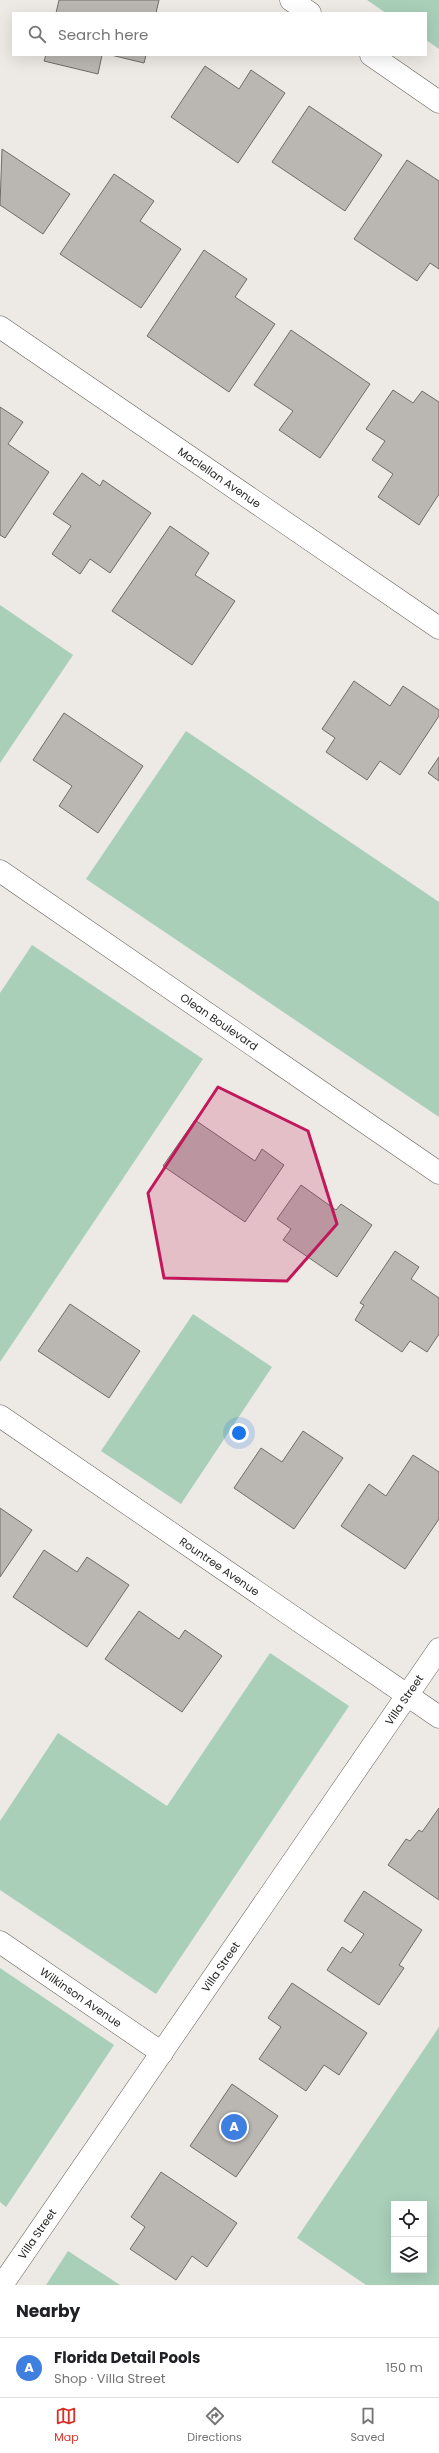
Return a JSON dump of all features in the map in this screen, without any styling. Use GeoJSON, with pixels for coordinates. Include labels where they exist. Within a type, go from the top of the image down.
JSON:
{"type":"FeatureCollection","features":[{"type":"Feature","properties":{"kind":"street"},"geometry":{"type":"LineString","coordinates":[[291,0],[309,12]]}},
{"type":"Feature","properties":{"kind":"street"},"geometry":{"type":"LineString","coordinates":[[372,56],[439,102]]}},
{"type":"Feature","properties":{"kind":"street","name":"Maclellan Avenue"},"geometry":{"type":"LineString","coordinates":[[0,327],[439,628]]}},
{"type":"Feature","properties":{"kind":"street","name":"Olean Boulevard"},"geometry":{"type":"LineString","coordinates":[[0,871],[439,1173]]}},
{"type":"Feature","properties":{"kind":"street","name":"Rountree Avenue"},"geometry":{"type":"LineString","coordinates":[[0,1416],[439,1717]]}},
{"type":"Feature","properties":{"kind":"street","name":"Villa Street"},"geometry":{"type":"LineString","coordinates":[[2,2285],[439,1649]]}},
{"type":"Feature","properties":{"kind":"street","name":"Wilkinson Avenue"},"geometry":{"type":"LineString","coordinates":[[0,1942],[162,2053]]}},
{"type":"Feature","properties":{"kind":"highlighted area"},"geometry":{"type":"Polygon","coordinates":[[[218,1087],[308,1131],[337,1224],[287,1281],[164,1278],[148,1193],[218,1087]]]}},
{"type":"Feature","properties":{"kind":"green space"},"geometry":{"type":"Polygon","coordinates":[[[367,0],[439,0],[439,49],[427,41],[427,12],[385,12],[367,0]]]}},
{"type":"Feature","properties":{"kind":"green space"},"geometry":{"type":"Polygon","coordinates":[[[0,605],[73,655],[0,763],[0,605]]]}},
{"type":"Feature","properties":{"kind":"green space"},"geometry":{"type":"Polygon","coordinates":[[[186,731],[439,902],[439,1117],[86,879],[186,731]]]}},
{"type":"Feature","properties":{"kind":"green space"},"geometry":{"type":"Polygon","coordinates":[[[32,945],[203,1059],[0,1362],[0,993],[32,945]]]}},
{"type":"Feature","properties":{"kind":"green space"},"geometry":{"type":"Polygon","coordinates":[[[193,1314],[272,1367],[181,1504],[101,1451],[193,1314]]]}},
{"type":"Feature","properties":{"kind":"green space"},"geometry":{"type":"Polygon","coordinates":[[[270,1653],[349,1706],[156,1994],[0,1890],[0,1821],[58,1733],[167,1806],[270,1653]]]}},
{"type":"Feature","properties":{"kind":"green space"},"geometry":{"type":"Polygon","coordinates":[[[0,1968],[114,2045],[6,2207],[0,2202],[0,1968]]]}},
{"type":"Feature","properties":{"kind":"green space"},"geometry":{"type":"Polygon","coordinates":[[[439,2027],[439,2285],[366,2285],[297,2238],[439,2027]]]}},
{"type":"Feature","properties":{"kind":"green space"},"geometry":{"type":"Polygon","coordinates":[[[68,2251],[120,2285],[46,2285],[68,2251]]]}},
{"type":"Feature","properties":{"kind":"building"},"geometry":{"type":"Polygon","coordinates":[[[59,0],[159,0],[156,12],[56,12],[59,0]]]}},
{"type":"Feature","properties":{"kind":"building"},"geometry":{"type":"Polygon","coordinates":[[[46,56],[102,56],[98,74],[44,61],[46,56]]]}},
{"type":"Feature","properties":{"kind":"building"},"geometry":{"type":"Polygon","coordinates":[[[115,56],[146,56],[144,63],[115,56]]]}},
{"type":"Feature","properties":{"kind":"building"},"geometry":{"type":"Polygon","coordinates":[[[205,66],[239,89],[251,70],[285,93],[238,163],[171,117],[205,66]]]}},
{"type":"Feature","properties":{"kind":"building"},"geometry":{"type":"Polygon","coordinates":[[[309,106],[382,155],[345,211],[272,162],[309,106]]]}},
{"type":"Feature","properties":{"kind":"building"},"geometry":{"type":"Polygon","coordinates":[[[2,149],[70,194],[43,234],[0,205],[2,149]]]}},
{"type":"Feature","properties":{"kind":"building"},"geometry":{"type":"Polygon","coordinates":[[[407,160],[439,181],[439,269],[430,263],[417,281],[354,239],[407,160]]]}},
{"type":"Feature","properties":{"kind":"building"},"geometry":{"type":"Polygon","coordinates":[[[114,174],[154,201],[140,221],[181,249],[141,308],[60,254],[114,174]]]}},
{"type":"Feature","properties":{"kind":"building"},"geometry":{"type":"Polygon","coordinates":[[[204,250],[247,279],[235,297],[275,324],[229,392],[147,336],[204,250]]]}},
{"type":"Feature","properties":{"kind":"building"},"geometry":{"type":"Polygon","coordinates":[[[291,330],[370,384],[320,458],[279,430],[293,411],[254,385],[291,330]]]}},
{"type":"Feature","properties":{"kind":"building"},"geometry":{"type":"Polygon","coordinates":[[[393,390],[413,403],[422,391],[439,402],[439,494],[419,525],[378,497],[393,474],[372,460],[385,441],[366,429],[393,390]]]}},
{"type":"Feature","properties":{"kind":"building"},"geometry":{"type":"Polygon","coordinates":[[[0,407],[23,422],[8,444],[49,472],[5,538],[0,535],[0,407]]]}},
{"type":"Feature","properties":{"kind":"building"},"geometry":{"type":"Polygon","coordinates":[[[82,473],[100,486],[103,480],[151,513],[110,573],[90,559],[80,574],[52,554],[71,526],[53,514],[82,473]]]}},
{"type":"Feature","properties":{"kind":"building"},"geometry":{"type":"Polygon","coordinates":[[[170,526],[209,553],[195,575],[235,601],[192,665],[112,611],[170,526]]]}},
{"type":"Feature","properties":{"kind":"building"},"geometry":{"type":"Polygon","coordinates":[[[354,681],[390,706],[403,686],[439,710],[439,716],[400,775],[380,761],[367,780],[326,752],[335,738],[322,729],[354,681]]]}},
{"type":"Feature","properties":{"kind":"building"},"geometry":{"type":"Polygon","coordinates":[[[64,713],[143,766],[98,833],[59,806],[72,786],[33,760],[64,713]]]}},
{"type":"Feature","properties":{"kind":"building"},"geometry":{"type":"Polygon","coordinates":[[[439,757],[439,781],[428,773],[439,757]]]}},
{"type":"Feature","properties":{"kind":"building"},"geometry":{"type":"Polygon","coordinates":[[[195,1120],[255,1161],[262,1149],[284,1165],[245,1222],[163,1166],[195,1120]]]}},
{"type":"Feature","properties":{"kind":"building"},"geometry":{"type":"Polygon","coordinates":[[[301,1185],[336,1210],[341,1204],[372,1225],[337,1277],[283,1240],[291,1229],[277,1219],[301,1185]]]}},
{"type":"Feature","properties":{"kind":"building"},"geometry":{"type":"Polygon","coordinates":[[[395,1251],[419,1267],[411,1279],[439,1298],[439,1334],[427,1352],[410,1341],[402,1352],[355,1320],[364,1305],[360,1303],[395,1251]]]}},
{"type":"Feature","properties":{"kind":"building"},"geometry":{"type":"Polygon","coordinates":[[[70,1304],[140,1351],[109,1398],[38,1351],[70,1304]]]}},
{"type":"Feature","properties":{"kind":"building"},"geometry":{"type":"Polygon","coordinates":[[[303,1431],[343,1458],[294,1529],[234,1488],[261,1448],[282,1462],[303,1431]]]}},
{"type":"Feature","properties":{"kind":"building"},"geometry":{"type":"Polygon","coordinates":[[[413,1455],[439,1472],[439,1519],[405,1569],[341,1526],[369,1484],[386,1496],[413,1455]]]}},
{"type":"Feature","properties":{"kind":"building"},"geometry":{"type":"Polygon","coordinates":[[[0,1508],[32,1530],[0,1577],[0,1508]]]}},
{"type":"Feature","properties":{"kind":"building"},"geometry":{"type":"Polygon","coordinates":[[[44,1550],[77,1572],[87,1557],[129,1585],[87,1647],[13,1597],[44,1550]]]}},
{"type":"Feature","properties":{"kind":"building"},"geometry":{"type":"Polygon","coordinates":[[[139,1611],[179,1639],[185,1630],[222,1656],[182,1712],[105,1659],[139,1611]]]}},
{"type":"Feature","properties":{"kind":"building"},"geometry":{"type":"Polygon","coordinates":[[[439,1808],[439,1900],[388,1865],[406,1839],[410,1841],[419,1830],[422,1832],[439,1808]]]}},
{"type":"Feature","properties":{"kind":"building"},"geometry":{"type":"Polygon","coordinates":[[[364,1891],[422,1930],[399,1965],[404,1968],[379,2005],[327,1970],[342,1947],[351,1953],[364,1934],[344,1921],[364,1891]]]}},
{"type":"Feature","properties":{"kind":"building"},"geometry":{"type":"Polygon","coordinates":[[[292,1983],[367,2033],[339,2075],[324,2065],[306,2091],[259,2059],[281,2027],[268,2018],[292,1983]]]}},
{"type":"Feature","properties":{"kind":"building"},"geometry":{"type":"Polygon","coordinates":[[[232,2084],[278,2116],[236,2177],[190,2146],[232,2084]]]}},
{"type":"Feature","properties":{"kind":"building"},"geometry":{"type":"Polygon","coordinates":[[[161,2172],[237,2223],[207,2267],[192,2256],[176,2280],[130,2249],[145,2227],[131,2217],[161,2172]]]}},
{"type":"Feature","properties":{"kind":"place","name":"Florida Detail Pools"},"geometry":{"type":"Point","coordinates":[234,2127]}}]}
